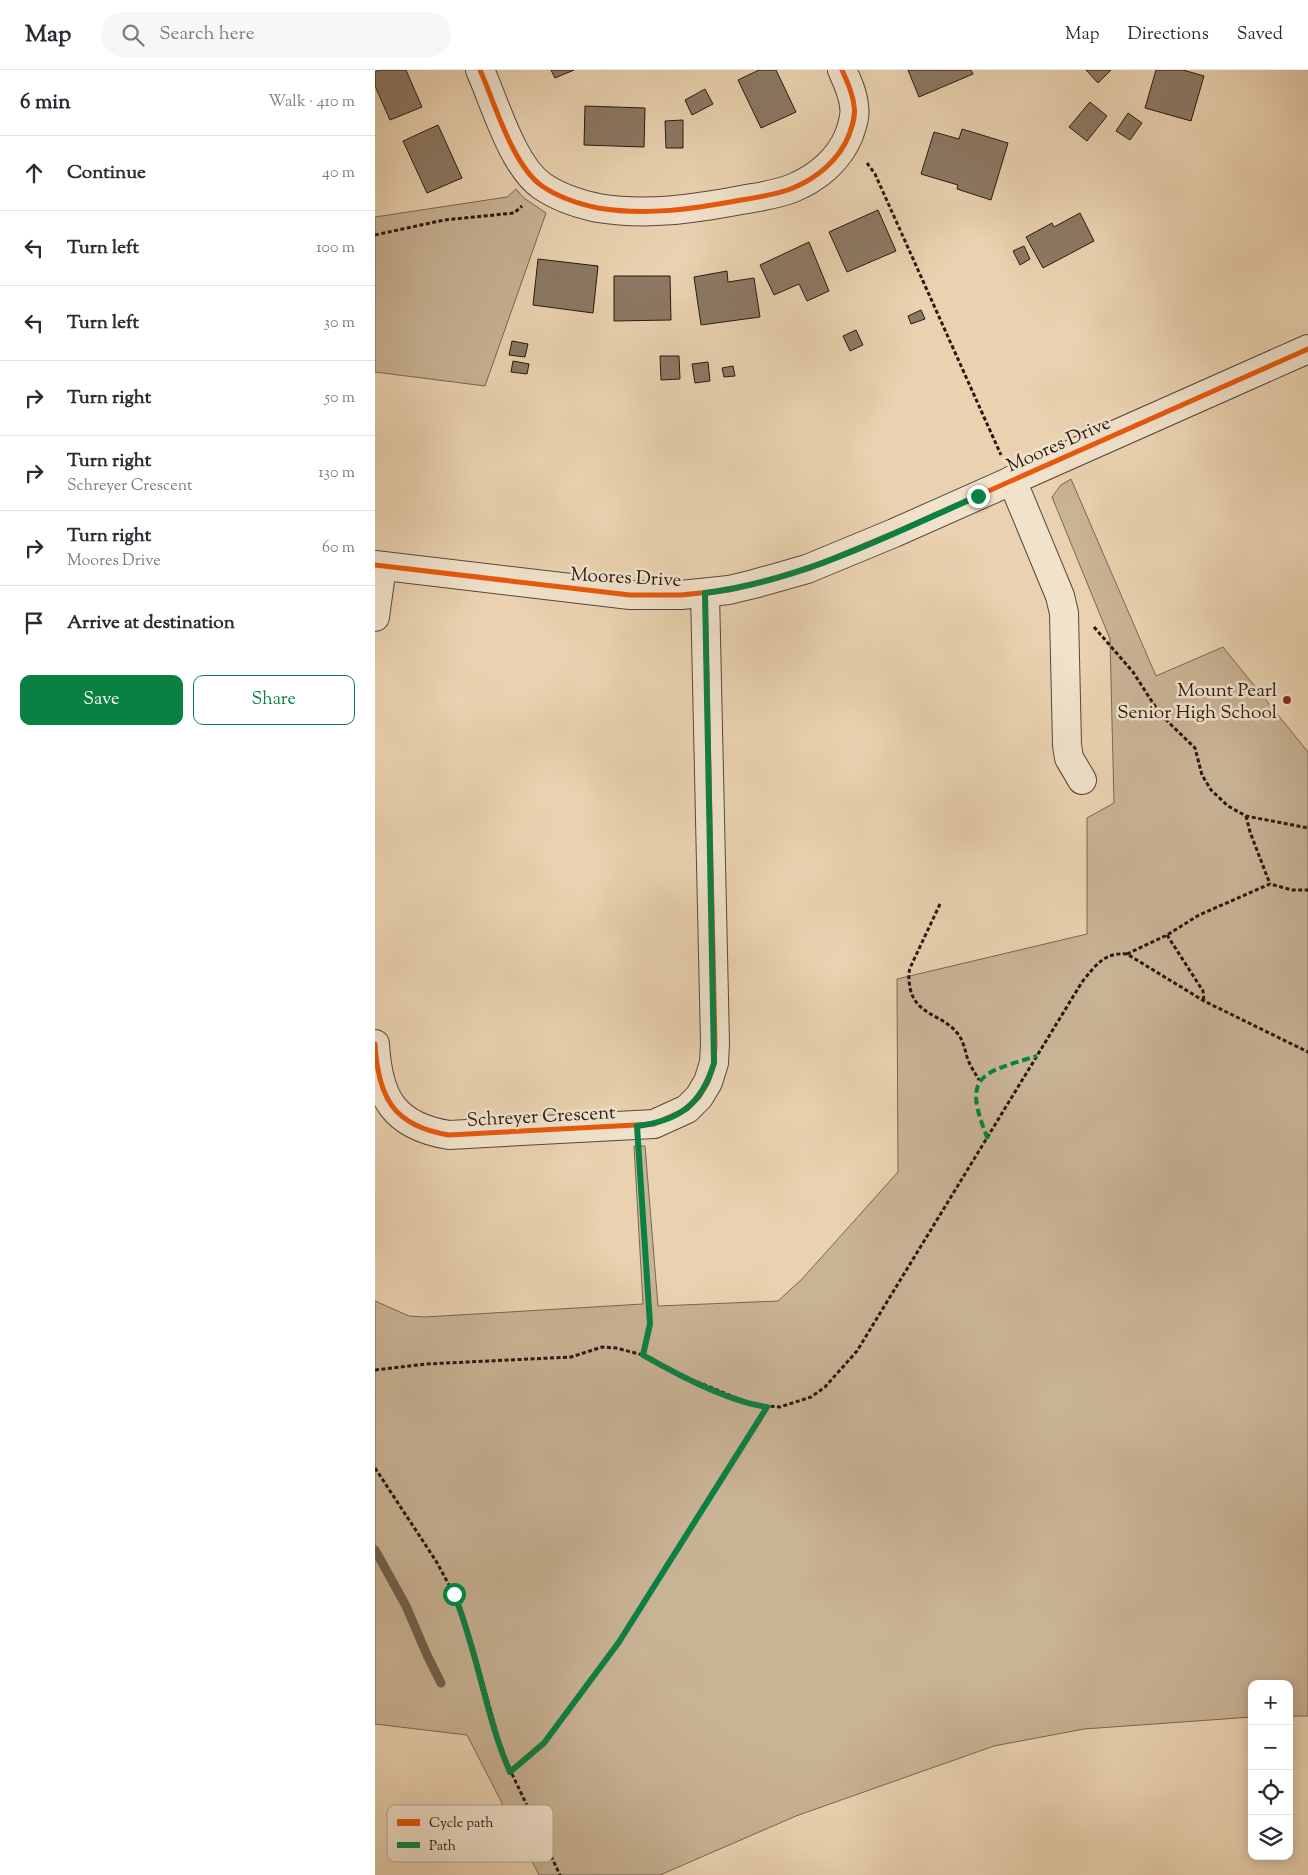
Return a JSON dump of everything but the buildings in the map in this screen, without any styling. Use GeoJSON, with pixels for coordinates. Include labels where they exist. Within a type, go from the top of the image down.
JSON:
{"type":"FeatureCollection","features":[{"type":"Feature","properties":{"kind":"street"},"geometry":{"type":"LineString","coordinates":[[480,70],[518,157],[528,172],[541,185],[576,202],[597,208],[654,212],[700,208],[777,194],[793,188],[824,170],[837,156],[847,140],[853,123],[855,106],[842,70]]}},
{"type":"Feature","properties":{"kind":"street","name":"Moores Drive"},"geometry":{"type":"LineString","coordinates":[[378,566],[604,593],[655,596],[705,593],[754,584],[807,569],[1007,468],[1308,349]]}},
{"type":"Feature","properties":{"kind":"street"},"geometry":{"type":"LineString","coordinates":[[1007,468],[1060,596],[1064,613],[1067,745],[1069,758],[1082,780]]}},
{"type":"Feature","properties":{"kind":"street"},"geometry":{"type":"LineString","coordinates":[[375,617],[378,566]]}},
{"type":"Feature","properties":{"kind":"street","name":"Schreyer Crescent"},"geometry":{"type":"LineString","coordinates":[[375,1044],[377,1072],[381,1089],[390,1104],[402,1117],[432,1132],[449,1135],[654,1124],[687,1109],[709,1082],[714,1063],[705,593]]}},
{"type":"Feature","properties":{"kind":"path"},"geometry":{"type":"LineString","coordinates":[[847,140],[875,174],[1007,468]]}},
{"type":"Feature","properties":{"kind":"path"},"geometry":{"type":"LineString","coordinates":[[375,235],[444,220],[514,213],[541,185]]}},
{"type":"Feature","properties":{"kind":"path"},"geometry":{"type":"LineString","coordinates":[[1064,613],[1092,626],[1106,640],[1133,672],[1160,714],[1195,748],[1202,775],[1211,790],[1228,806],[1246,816],[1308,828]]}},
{"type":"Feature","properties":{"kind":"path"},"geometry":{"type":"LineString","coordinates":[[1246,816],[1250,832],[1270,884]]}},
{"type":"Feature","properties":{"kind":"path"},"geometry":{"type":"LineString","coordinates":[[1127,954],[1167,935],[1199,915],[1270,884],[1292,890],[1308,890]]}},
{"type":"Feature","properties":{"kind":"path"},"geometry":{"type":"LineString","coordinates":[[940,904],[909,968],[911,993],[921,1009],[943,1020],[957,1032],[979,1080]]}},
{"type":"Feature","properties":{"kind":"path"},"geometry":{"type":"LineString","coordinates":[[1167,935],[1203,991],[1204,1001]]}},
{"type":"Feature","properties":{"kind":"path"},"geometry":{"type":"LineString","coordinates":[[375,1370],[426,1364],[571,1357],[602,1347],[629,1350],[643,1355],[702,1384],[754,1405],[780,1407],[811,1397],[825,1387],[845,1366],[880,1317],[1082,982],[1096,964],[1105,957],[1116,953],[1127,954],[1204,1001],[1308,1052]]}},
{"type":"Feature","properties":{"kind":"path"},"geometry":{"type":"LineString","coordinates":[[637,1126],[650,1324],[643,1355]]}},
{"type":"Feature","properties":{"kind":"path"},"geometry":{"type":"LineString","coordinates":[[510,1772],[544,1743],[619,1642],[767,1407]]}},
{"type":"Feature","properties":{"kind":"path"},"geometry":{"type":"LineString","coordinates":[[375,1468],[436,1561],[454,1594],[474,1650],[495,1729],[510,1772],[526,1805]]}},
{"type":"Feature","properties":{"kind":"path"},"geometry":{"type":"LineString","coordinates":[[553,1861],[560,1875]]}},
{"type":"Feature","properties":{"kind":"shaded area"},"geometry":{"type":"Polygon","coordinates":[[[516,189],[524,198],[546,213],[485,386],[375,372],[375,217],[507,197],[516,189]]]}},
{"type":"Feature","properties":{"kind":"shaded area"},"geometry":{"type":"Polygon","coordinates":[[[1071,479],[1156,676],[1223,647],[1308,752],[1308,1716],[1293,1716],[1293,1680],[1248,1680],[1248,1717],[1084,1729],[994,1746],[796,1816],[660,1875],[539,1875],[532,1862],[553,1862],[553,1805],[503,1805],[467,1735],[375,1724],[375,1301],[409,1316],[425,1317],[643,1304],[634,1146],[645,1146],[658,1306],[778,1301],[802,1279],[898,1172],[897,979],[1087,934],[1087,818],[1114,803],[1110,639],[1052,497],[1061,485],[1071,479]]]}},
{"type":"Feature","properties":{"kind":"waterway"},"geometry":{"type":"LineString","coordinates":[[375,1550],[406,1606],[441,1683]]}},
{"type":"Feature","properties":{"kind":"marked path"},"geometry":{"type":"LineString","coordinates":[[988,1139],[976,1101],[977,1089],[981,1080],[1002,1067],[1037,1056]]}},
{"type":"Feature","properties":{"kind":"cycle path"},"geometry":{"type":"LineString","coordinates":[[480,70],[513,149],[531,176],[548,190],[576,202],[598,208],[634,211],[688,209],[760,197],[802,184],[819,173],[833,160],[845,144],[852,125],[853,101],[842,70]]}},
{"type":"Feature","properties":{"kind":"cycle path"},"geometry":{"type":"LineString","coordinates":[[375,565],[630,595],[681,595],[729,590],[807,569],[894,533],[1308,349]]}},
{"type":"Feature","properties":{"kind":"cycle path"},"geometry":{"type":"LineString","coordinates":[[375,1044],[380,1079],[385,1094],[392,1106],[414,1124],[430,1131],[449,1135],[654,1124],[687,1109],[699,1097],[708,1082],[714,1063],[715,1044],[705,593]]}},
{"type":"Feature","properties":{"kind":"place","name":"Mount Pearl Senior High School"},"geometry":{"type":"Point","coordinates":[1287,700]}},
{"type":"Feature","properties":{"kind":"route"},"geometry":{"type":"LineString","coordinates":[[454,1594],[474,1650],[495,1729],[510,1772],[529,1758],[544,1743],[598,1672],[638,1614],[767,1407],[743,1401],[678,1374],[643,1355],[650,1324],[637,1126],[654,1124],[687,1109],[699,1097],[709,1082],[714,1063],[705,593],[729,590],[781,578],[807,569],[978,496]]}}]}
